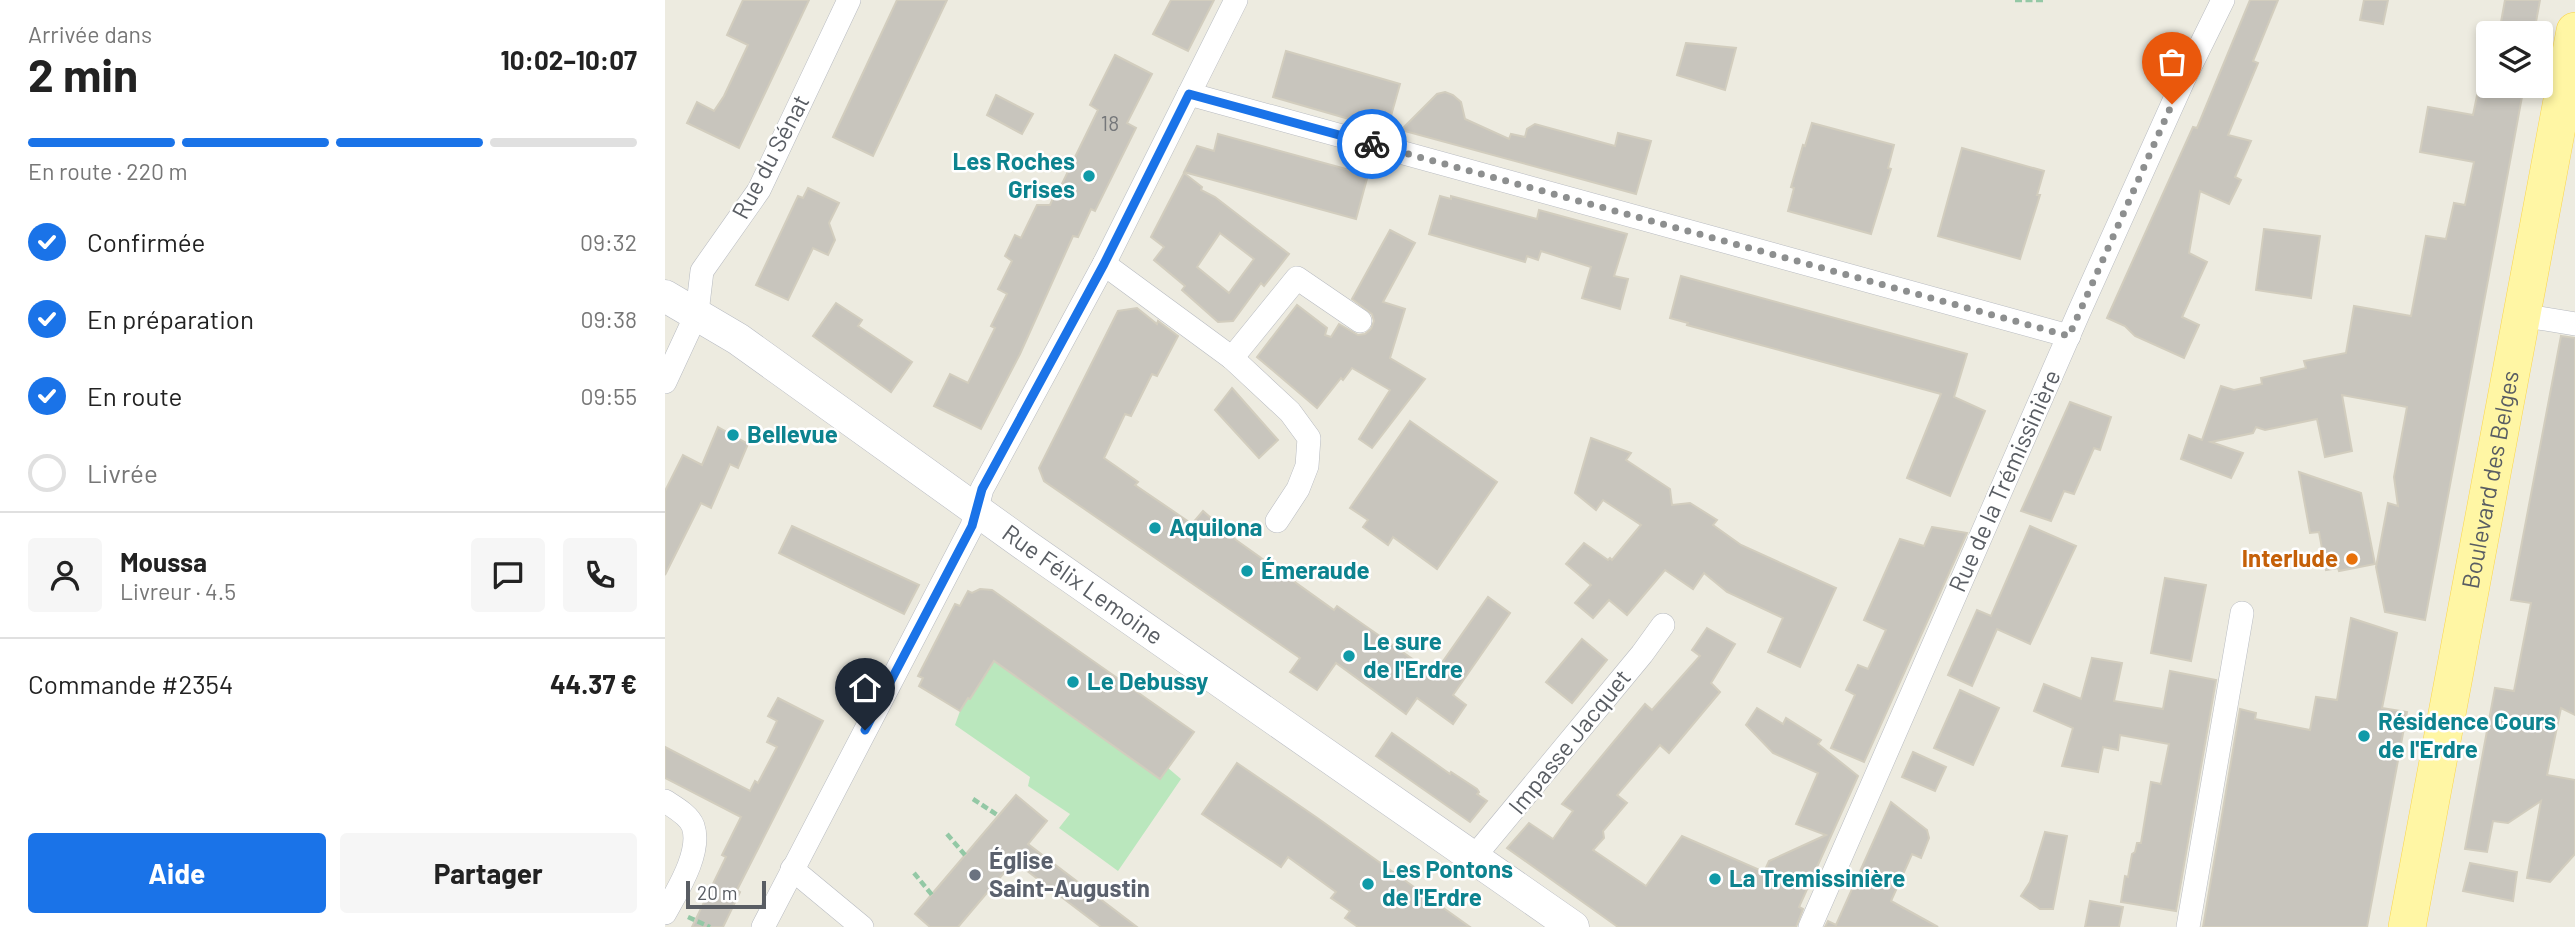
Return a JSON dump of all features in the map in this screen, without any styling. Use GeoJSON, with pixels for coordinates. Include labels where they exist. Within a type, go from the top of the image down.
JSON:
{"type":"FeatureCollection","features":[{"type":"Feature","properties":{"kind":"main road","name":"Boulevard des Belges"},"geometry":{"type":"LineString","coordinates":[[2407,927],[2575,31]]}},
{"type":"Feature","properties":{"kind":"street","name":"Rue du Sénat"},"geometry":{"type":"LineString","coordinates":[[665,382],[697,313],[702,271],[759,190],[849,0]]}},
{"type":"Feature","properties":{"kind":"street"},"geometry":{"type":"LineString","coordinates":[[763,927],[972,526],[982,489],[1104,264],[1235,0]]}},
{"type":"Feature","properties":{"kind":"street","name":"Rue de la Trémissinière"},"geometry":{"type":"LineString","coordinates":[[1810,927],[2069,336],[2183,81],[2223,0]]}},
{"type":"Feature","properties":{"kind":"street"},"geometry":{"type":"LineString","coordinates":[[1189,94],[2069,336]]}},
{"type":"Feature","properties":{"kind":"street"},"geometry":{"type":"LineString","coordinates":[[1104,264],[1232,358],[1290,412],[1309,438],[1307,466],[1298,489],[1277,521]]}},
{"type":"Feature","properties":{"kind":"street"},"geometry":{"type":"LineString","coordinates":[[1232,358],[1297,278],[1360,321]]}},
{"type":"Feature","properties":{"kind":"street","name":"Rue Félix Lemoine"},"geometry":{"type":"LineString","coordinates":[[665,296],[749,347],[976,510],[1573,927]]}},
{"type":"Feature","properties":{"kind":"street"},"geometry":{"type":"LineString","coordinates":[[2521,315],[2575,324]]}},
{"type":"Feature","properties":{"kind":"street"},"geometry":{"type":"LineString","coordinates":[[2187,927],[2242,613]]}},
{"type":"Feature","properties":{"kind":"street","name":"Impasse Jacquet"},"geometry":{"type":"LineString","coordinates":[[1474,857],[1609,695],[1663,625]]}},
{"type":"Feature","properties":{"kind":"street"},"geometry":{"type":"LineString","coordinates":[[665,801],[679,810],[693,825],[696,850],[665,913]]}},
{"type":"Feature","properties":{"kind":"street"},"geometry":{"type":"LineString","coordinates":[[792,869],[862,927]]}},
{"type":"Feature","properties":{"kind":"path"},"geometry":{"type":"LineString","coordinates":[[2015,0],[2044,0]]}},
{"type":"Feature","properties":{"kind":"path"},"geometry":{"type":"LineString","coordinates":[[973,799],[999,816]]}},
{"type":"Feature","properties":{"kind":"path"},"geometry":{"type":"LineString","coordinates":[[947,834],[965,855]]}},
{"type":"Feature","properties":{"kind":"path"},"geometry":{"type":"LineString","coordinates":[[914,873],[932,895]]}},
{"type":"Feature","properties":{"kind":"green space"},"geometry":{"type":"Polygon","coordinates":[[[995,658],[1160,779],[1168,768],[1181,779],[1118,871],[1059,828],[1070,814],[1028,786],[1030,777],[955,725],[960,711],[995,658]]]}},
{"type":"Feature","properties":{"kind":"building"},"geometry":{"type":"Polygon","coordinates":[[[743,0],[809,0],[739,148],[687,123],[697,102],[714,111],[748,45],[727,35],[743,0]]]}},
{"type":"Feature","properties":{"kind":"building"},"geometry":{"type":"Polygon","coordinates":[[[897,0],[947,0],[873,156],[833,137],[897,0]]]}},
{"type":"Feature","properties":{"kind":"building"},"geometry":{"type":"Polygon","coordinates":[[[1171,0],[1214,0],[1188,51],[1153,34],[1171,0]]]}},
{"type":"Feature","properties":{"kind":"building"},"geometry":{"type":"Polygon","coordinates":[[[2250,0],[2278,0],[2253,61],[2258,63],[2228,135],[2251,141],[2235,177],[2241,180],[2229,204],[2200,191],[2189,253],[2207,262],[2182,317],[2199,325],[2184,358],[2135,336],[2125,326],[2107,318],[2193,127],[2197,128],[2250,0]]]}},
{"type":"Feature","properties":{"kind":"building"},"geometry":{"type":"Polygon","coordinates":[[[2364,0],[2388,0],[2383,24],[2360,20],[2364,0]]]}},
{"type":"Feature","properties":{"kind":"building"},"geometry":{"type":"Polygon","coordinates":[[[2505,0],[2540,0],[2536,21],[2501,21],[2505,0]]]}},
{"type":"Feature","properties":{"kind":"building"},"geometry":{"type":"Polygon","coordinates":[[[1686,43],[1736,48],[1725,90],[1677,75],[1686,43]]]}},
{"type":"Feature","properties":{"kind":"building"},"geometry":{"type":"Polygon","coordinates":[[[1286,51],[1400,84],[1387,130],[1273,97],[1286,51]]]}},
{"type":"Feature","properties":{"kind":"building"},"geometry":{"type":"Polygon","coordinates":[[[1115,55],[1152,74],[1127,123],[1136,128],[1095,211],[1091,209],[1078,237],[1073,236],[1020,354],[981,429],[934,406],[950,374],[968,383],[995,328],[991,326],[1007,294],[998,289],[1012,261],[1005,256],[1015,235],[1021,238],[1037,205],[1050,205],[1056,191],[1058,192],[1098,110],[1090,105],[1115,55]]]}},
{"type":"Feature","properties":{"kind":"building"},"geometry":{"type":"Polygon","coordinates":[[[1445,92],[1461,102],[1465,119],[1509,139],[1511,134],[1525,137],[1527,129],[1535,124],[1615,146],[1618,133],[1651,141],[1636,194],[1401,130],[1437,94],[1445,92]]]}},
{"type":"Feature","properties":{"kind":"building"},"geometry":{"type":"Polygon","coordinates":[[[996,95],[1033,114],[1022,134],[987,115],[996,95]]]}},
{"type":"Feature","properties":{"kind":"building"},"geometry":{"type":"Polygon","coordinates":[[[2477,98],[2522,98],[2425,620],[2385,612],[2376,567],[2388,503],[2398,506],[2394,477],[2407,407],[2342,395],[2352,451],[2325,457],[2317,419],[2265,430],[2256,427],[2253,433],[2211,442],[2243,453],[2231,478],[2181,459],[2189,435],[2202,440],[2221,386],[2234,390],[2262,384],[2261,378],[2306,368],[2304,361],[2346,353],[2354,306],[2411,316],[2426,236],[2446,239],[2454,203],[2465,205],[2474,162],[2420,152],[2428,107],[2473,115],[2477,98]]]}},
{"type":"Feature","properties":{"kind":"building"},"geometry":{"type":"Polygon","coordinates":[[[1812,123],[1894,145],[1888,168],[1891,169],[1871,234],[1788,211],[1794,188],[1791,187],[1812,123]]]}},
{"type":"Feature","properties":{"kind":"building"},"geometry":{"type":"Polygon","coordinates":[[[1218,134],[1368,175],[1356,219],[1184,172],[1197,146],[1214,151],[1218,134]]]}},
{"type":"Feature","properties":{"kind":"building"},"geometry":{"type":"Polygon","coordinates":[[[1962,148],[2044,171],[2037,195],[2040,195],[2020,259],[1938,236],[1962,148]]]}},
{"type":"Feature","properties":{"kind":"building"},"geometry":{"type":"Polygon","coordinates":[[[1184,173],[1202,187],[1201,190],[1215,197],[1289,254],[1264,286],[1261,283],[1233,321],[1218,322],[1182,290],[1185,286],[1154,260],[1164,247],[1151,237],[1184,173]],[[1220,233],[1197,267],[1229,293],[1254,259],[1220,233]]]}},
{"type":"Feature","properties":{"kind":"building"},"geometry":{"type":"Polygon","coordinates":[[[808,188],[839,203],[829,223],[835,240],[828,255],[813,248],[788,300],[756,285],[798,196],[803,198],[808,188]]]}},
{"type":"Feature","properties":{"kind":"building"},"geometry":{"type":"Polygon","coordinates":[[[1440,196],[1451,199],[1451,196],[1537,219],[1539,210],[1627,234],[1614,276],[1628,279],[1620,309],[1582,298],[1591,267],[1541,251],[1538,260],[1527,256],[1525,262],[1429,234],[1440,196]]]}},
{"type":"Feature","properties":{"kind":"building"},"geometry":{"type":"Polygon","coordinates":[[[2264,229],[2320,236],[2311,298],[2256,290],[2264,229]]]}},
{"type":"Feature","properties":{"kind":"building"},"geometry":{"type":"Polygon","coordinates":[[[1390,230],[1415,243],[1383,302],[1405,309],[1390,358],[1425,379],[1372,448],[1359,439],[1390,390],[1352,368],[1317,408],[1257,357],[1297,305],[1327,328],[1325,335],[1331,337],[1339,324],[1358,335],[1371,329],[1374,321],[1372,314],[1352,299],[1390,230]]]}},
{"type":"Feature","properties":{"kind":"building"},"geometry":{"type":"Polygon","coordinates":[[[1681,276],[1967,354],[1954,397],[1985,411],[1950,496],[1907,478],[1941,394],[1687,325],[1688,323],[1670,318],[1681,276]]]}},
{"type":"Feature","properties":{"kind":"building"},"geometry":{"type":"Polygon","coordinates":[[[836,303],[862,320],[858,326],[912,362],[891,392],[813,336],[836,303]]]}},
{"type":"Feature","properties":{"kind":"building"},"geometry":{"type":"Polygon","coordinates":[[[1137,308],[1178,336],[1157,376],[1152,374],[1131,416],[1125,414],[1104,458],[1138,482],[1135,485],[1192,524],[1203,511],[1236,540],[1334,610],[1337,606],[1434,674],[1488,597],[1510,613],[1453,695],[1466,705],[1453,724],[1417,698],[1406,714],[1336,663],[1317,690],[1290,672],[1300,658],[1044,481],[1039,468],[1118,311],[1137,308]]]}},
{"type":"Feature","properties":{"kind":"building"},"geometry":{"type":"Polygon","coordinates":[[[2561,336],[2575,338],[2575,715],[2561,708],[2547,775],[2575,780],[2575,854],[2550,882],[2527,878],[2541,801],[2508,823],[2493,821],[2487,852],[2465,849],[2495,688],[2514,691],[2531,603],[2511,600],[2561,336]]]}},
{"type":"Feature","properties":{"kind":"building"},"geometry":{"type":"Polygon","coordinates":[[[1232,388],[1278,440],[1259,458],[1215,410],[1232,388]]]}},
{"type":"Feature","properties":{"kind":"building"},"geometry":{"type":"Polygon","coordinates":[[[2070,402],[2111,417],[2100,450],[2094,448],[2074,494],[2064,491],[2051,521],[2021,511],[2070,402]]]}},
{"type":"Feature","properties":{"kind":"building"},"geometry":{"type":"Polygon","coordinates":[[[1410,421],[1497,482],[1437,569],[1393,537],[1388,545],[1363,527],[1368,520],[1350,508],[1410,421]]]}},
{"type":"Feature","properties":{"kind":"building"},"geometry":{"type":"Polygon","coordinates":[[[718,427],[748,444],[738,468],[730,464],[711,508],[701,503],[665,575],[665,491],[683,455],[702,465],[718,427]]]}},
{"type":"Feature","properties":{"kind":"building"},"geometry":{"type":"Polygon","coordinates":[[[1591,438],[1631,453],[1626,460],[1670,489],[1672,505],[1690,503],[1717,520],[1713,525],[1741,545],[1836,588],[1800,667],[1768,652],[1783,618],[1727,592],[1704,573],[1693,589],[1665,570],[1627,615],[1609,600],[1593,618],[1575,603],[1591,585],[1566,564],[1584,543],[1612,560],[1641,525],[1603,500],[1596,510],[1575,493],[1591,438]]]}},
{"type":"Feature","properties":{"kind":"building"},"geometry":{"type":"Polygon","coordinates":[[[2299,472],[2361,493],[2375,564],[2339,571],[2338,568],[2326,570],[2319,532],[2310,533],[2299,472]]]}},
{"type":"Feature","properties":{"kind":"building"},"geometry":{"type":"Polygon","coordinates":[[[792,526],[919,585],[904,614],[779,553],[792,526]]]}},
{"type":"Feature","properties":{"kind":"building"},"geometry":{"type":"Polygon","coordinates":[[[2030,526],[2076,546],[2030,644],[1997,629],[1972,686],[1948,675],[1977,610],[1991,616],[2030,526]]]}},
{"type":"Feature","properties":{"kind":"building"},"geometry":{"type":"Polygon","coordinates":[[[1932,527],[1967,533],[1864,762],[1831,748],[1855,695],[1846,690],[1858,665],[1868,669],[1886,630],[1864,620],[1900,539],[1924,546],[1932,527]]]}},
{"type":"Feature","properties":{"kind":"building"},"geometry":{"type":"Polygon","coordinates":[[[2165,578],[2206,585],[2191,661],[2151,653],[2165,578]]]}},
{"type":"Feature","properties":{"kind":"building","name":"Le Debussy"},"geometry":{"type":"Polygon","coordinates":[[[980,589],[992,590],[1194,732],[1160,779],[994,661],[960,711],[919,686],[923,678],[918,676],[955,604],[960,606],[968,591],[972,593],[980,589]]]}},
{"type":"Feature","properties":{"kind":"building"},"geometry":{"type":"Polygon","coordinates":[[[2351,618],[2397,633],[2382,708],[2407,712],[2367,927],[2203,927],[2240,709],[2256,713],[2255,719],[2310,730],[2316,697],[2337,700],[2351,618]]]}},
{"type":"Feature","properties":{"kind":"building"},"geometry":{"type":"Polygon","coordinates":[[[1707,628],[1735,644],[1711,683],[1720,692],[1669,753],[1660,745],[1617,795],[1627,803],[1603,831],[1604,838],[1593,850],[1646,886],[1682,836],[1764,872],[1769,861],[1826,835],[1796,824],[1818,773],[1773,753],[1746,725],[1757,708],[1783,724],[1786,718],[1821,740],[1818,744],[1858,776],[1799,907],[1803,909],[1796,927],[1618,927],[1507,848],[1529,823],[1553,839],[1573,811],[1562,804],[1645,704],[1652,710],[1700,656],[1692,650],[1707,628]]]}},
{"type":"Feature","properties":{"kind":"building"},"geometry":{"type":"Polygon","coordinates":[[[1582,639],[1607,660],[1572,703],[1546,682],[1582,639]]]}},
{"type":"Feature","properties":{"kind":"building"},"geometry":{"type":"Polygon","coordinates":[[[2092,658],[2122,663],[2114,701],[2163,709],[2170,671],[2216,680],[2176,911],[2121,902],[2132,854],[2137,843],[2141,843],[2151,782],[2161,784],[2169,744],[2120,735],[2118,750],[2103,747],[2098,772],[2062,766],[2073,728],[2034,711],[2044,684],[2081,699],[2092,658]]]}},
{"type":"Feature","properties":{"kind":"building"},"geometry":{"type":"Polygon","coordinates":[[[1960,690],[1999,708],[1973,765],[1934,748],[1960,690]]]}},
{"type":"Feature","properties":{"kind":"building"},"geometry":{"type":"Polygon","coordinates":[[[778,698],[823,721],[737,890],[740,892],[723,927],[692,927],[726,857],[722,855],[741,817],[665,778],[665,747],[750,791],[755,781],[758,783],[777,747],[767,742],[777,721],[768,716],[778,698]]]}},
{"type":"Feature","properties":{"kind":"building"},"geometry":{"type":"Polygon","coordinates":[[[1392,733],[1450,774],[1451,772],[1477,789],[1477,794],[1487,801],[1470,822],[1376,756],[1392,733]]]}},
{"type":"Feature","properties":{"kind":"building"},"geometry":{"type":"Polygon","coordinates":[[[1913,752],[1946,767],[1935,791],[1902,777],[1913,752]]]}},
{"type":"Feature","properties":{"kind":"building"},"geometry":{"type":"Polygon","coordinates":[[[1237,763],[1470,927],[1358,927],[1345,918],[1350,911],[1331,898],[1336,892],[1288,857],[1281,867],[1202,814],[1237,763]]]}},
{"type":"Feature","properties":{"kind":"building","name":"Église Saint-Augustin"},"geometry":{"type":"Polygon","coordinates":[[[1016,795],[1047,821],[1028,844],[1137,927],[1101,927],[1014,861],[958,927],[930,927],[915,914],[1016,795]]]}},
{"type":"Feature","properties":{"kind":"building"},"geometry":{"type":"Polygon","coordinates":[[[1891,802],[1927,830],[1929,838],[1921,858],[1912,854],[1891,901],[1938,927],[1825,927],[1828,921],[1836,925],[1891,802]]]}},
{"type":"Feature","properties":{"kind":"building"},"geometry":{"type":"Polygon","coordinates":[[[2045,832],[2067,836],[2053,909],[2040,909],[2021,896],[2030,882],[2045,832]]]}},
{"type":"Feature","properties":{"kind":"building"},"geometry":{"type":"Polygon","coordinates":[[[2470,863],[2517,872],[2513,901],[2463,891],[2470,863]]]}},
{"type":"Feature","properties":{"kind":"building"},"geometry":{"type":"Polygon","coordinates":[[[2090,901],[2123,907],[2119,927],[2085,927],[2090,901]]]}},
{"type":"Feature","properties":{"kind":"way so far"},"geometry":{"type":"LineString","coordinates":[[1372,144],[2069,336],[2172,104]]}},
{"type":"Feature","properties":{"kind":"place","name":"Les Roches Grises"},"geometry":{"type":"Point","coordinates":[1089,176]}},
{"type":"Feature","properties":{"kind":"place","name":"Bellevue"},"geometry":{"type":"Point","coordinates":[733,435]}},
{"type":"Feature","properties":{"kind":"place","name":"Aquilona"},"geometry":{"type":"Point","coordinates":[1155,528]}},
{"type":"Feature","properties":{"kind":"place","name":"Interlude"},"geometry":{"type":"Point","coordinates":[2352,559]}},
{"type":"Feature","properties":{"kind":"place","name":"Émeraude"},"geometry":{"type":"Point","coordinates":[1247,571]}},
{"type":"Feature","properties":{"kind":"place","name":"Le sure de l'Erdre"},"geometry":{"type":"Point","coordinates":[1349,656]}},
{"type":"Feature","properties":{"kind":"place","name":"Le Debussy"},"geometry":{"type":"Point","coordinates":[1073,682]}},
{"type":"Feature","properties":{"kind":"place","name":"Résidence Cours de l'Erdre"},"geometry":{"type":"Point","coordinates":[2364,736]}},
{"type":"Feature","properties":{"kind":"place","name":"Église Saint-Augustin"},"geometry":{"type":"Point","coordinates":[975,875]}},
{"type":"Feature","properties":{"kind":"place","name":"La Tremissinière"},"geometry":{"type":"Point","coordinates":[1715,879]}},
{"type":"Feature","properties":{"kind":"place","name":"Les Pontons de l'Erdre"},"geometry":{"type":"Point","coordinates":[1368,884]}},
{"type":"Feature","properties":{"kind":"route"},"geometry":{"type":"LineString","coordinates":[[865,730],[972,526],[982,489],[1104,264],[1189,94],[1372,144]]}}]}
